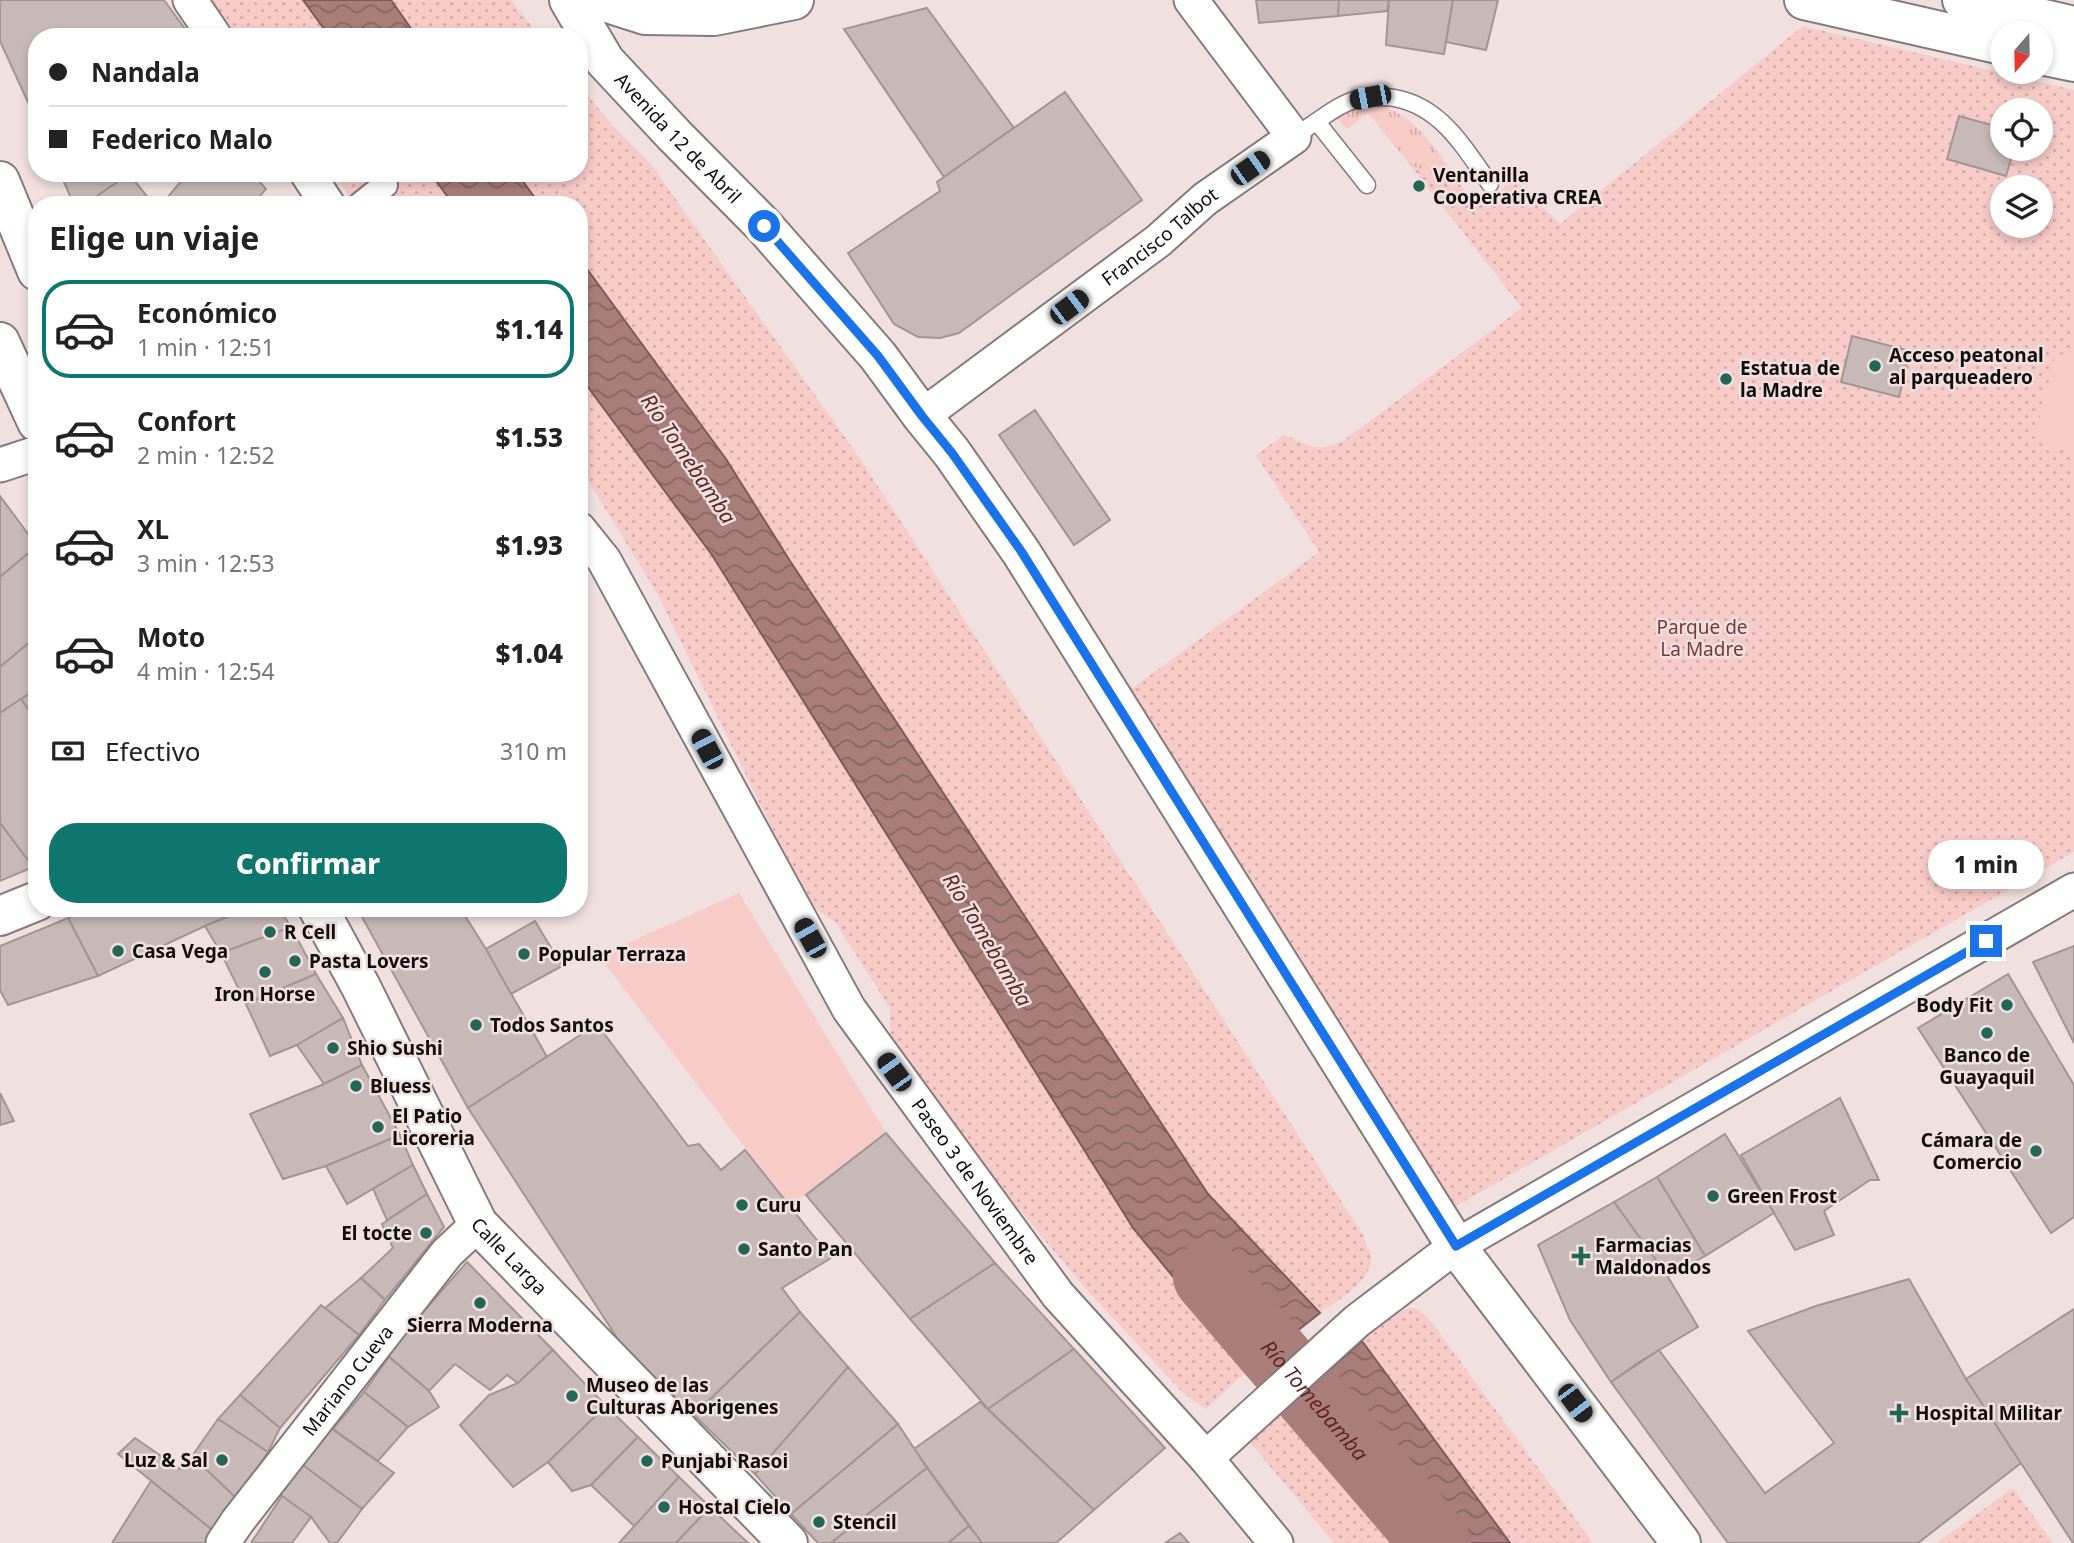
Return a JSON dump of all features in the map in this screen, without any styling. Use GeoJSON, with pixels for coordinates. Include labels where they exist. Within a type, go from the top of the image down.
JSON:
{"type":"FeatureCollection","features":[{"type":"Feature","properties":{"kind":"main road"},"geometry":{"type":"LineString","coordinates":[[542,0],[571,28]]}},
{"type":"Feature","properties":{"kind":"main road","name":"Avenida 12 de Abril"},"geometry":{"type":"LineString","coordinates":[[569,0],[586,28]]}},
{"type":"Feature","properties":{"kind":"main road"},"geometry":{"type":"LineString","coordinates":[[598,0],[645,15],[714,16],[794,0]]}},
{"type":"Feature","properties":{"kind":"main road"},"geometry":{"type":"LineString","coordinates":[[1804,0],[1990,43]]}},
{"type":"Feature","properties":{"kind":"main road"},"geometry":{"type":"LineString","coordinates":[[1962,0],[2074,26]]}},
{"type":"Feature","properties":{"kind":"main road","name":"Avenida 12 de Abril"},"geometry":{"type":"LineString","coordinates":[[588,32],[605,61],[764,226],[878,356],[952,453],[1021,551],[1456,1246],[1681,1543]]}},
{"type":"Feature","properties":{"kind":"main road"},"geometry":{"type":"LineString","coordinates":[[588,45],[605,61]]}},
{"type":"Feature","properties":{"kind":"main road"},"geometry":{"type":"LineString","coordinates":[[2053,58],[2074,62]]}},
{"type":"Feature","properties":{"kind":"main road"},"geometry":{"type":"LineString","coordinates":[[0,181],[28,249]]}},
{"type":"Feature","properties":{"kind":"main road"},"geometry":{"type":"LineString","coordinates":[[0,342],[28,403]]}},
{"type":"Feature","properties":{"kind":"main road"},"geometry":{"type":"LineString","coordinates":[[0,916],[28,905]]}},
{"type":"Feature","properties":{"kind":"main road","name":"Calle Larga"},"geometry":{"type":"LineString","coordinates":[[323,917],[361,987],[478,1224],[789,1543]]}},
{"type":"Feature","properties":{"kind":"street"},"geometry":{"type":"LineString","coordinates":[[190,0],[209,28]]}},
{"type":"Feature","properties":{"kind":"street"},"geometry":{"type":"LineString","coordinates":[[1191,0],[1305,129]]}},
{"type":"Feature","properties":{"kind":"street","name":"Francisco Talbot"},"geometry":{"type":"LineString","coordinates":[[922,416],[1158,241],[1205,199],[1305,129]]}},
{"type":"Feature","properties":{"kind":"street"},"geometry":{"type":"LineString","coordinates":[[371,196],[385,185]]}},
{"type":"Feature","properties":{"kind":"street"},"geometry":{"type":"LineString","coordinates":[[0,465],[28,456]]}},
{"type":"Feature","properties":{"kind":"street","name":"Paseo 3 de Noviembre"},"geometry":{"type":"LineString","coordinates":[[588,540],[604,560],[849,1009],[1058,1295],[1206,1458],[1276,1543]]}},
{"type":"Feature","properties":{"kind":"street"},"geometry":{"type":"LineString","coordinates":[[1206,1458],[1356,1321],[1456,1246],[2074,890]]}},
{"type":"Feature","properties":{"kind":"street","name":"Mariano Cueva"},"geometry":{"type":"LineString","coordinates":[[223,1543],[447,1253],[478,1224]]}},
{"type":"Feature","properties":{"kind":"lane"},"geometry":{"type":"LineString","coordinates":[[1367,185],[1305,129],[1355,100],[1381,97],[1405,100],[1437,117],[1452,131],[1490,184]]}},
{"type":"Feature","properties":{"kind":"green space"},"geometry":{"type":"Polygon","coordinates":[[[212,0],[303,0],[323,28],[231,28],[212,0]]]}},
{"type":"Feature","properties":{"kind":"green space"},"geometry":{"type":"Polygon","coordinates":[[[391,0],[511,0],[533,28],[411,28],[391,0]]]}},
{"type":"Feature","properties":{"kind":"green space","name":"Parque de La Madre"},"geometry":{"type":"Polygon","coordinates":[[[1803,26],[1990,70],[1990,84],[2049,84],[2074,90],[2074,852],[1451,1209],[1126,693],[1319,552],[1256,455],[1284,435],[1319,447],[1343,441],[1522,308],[1411,166],[1454,180],[1476,197],[1489,197],[1500,191],[1511,173],[1560,224],[1803,26]]]}},
{"type":"Feature","properties":{"kind":"green space"},"geometry":{"type":"Polygon","coordinates":[[[588,96],[650,163],[861,460],[1363,1235],[1371,1257],[1367,1274],[1353,1289],[1320,1313],[1208,1194],[790,561],[726,459],[588,270],[588,196],[534,196],[523,182],[588,182],[588,96]]]}},
{"type":"Feature","properties":{"kind":"green space"},"geometry":{"type":"Polygon","coordinates":[[[1353,105],[1376,105],[1401,115],[1412,123],[1430,142],[1458,182],[1411,166],[1368,113],[1347,129],[1337,118],[1353,105]]]}},
{"type":"Feature","properties":{"kind":"green space"},"geometry":{"type":"Polygon","coordinates":[[[339,182],[437,182],[447,196],[350,196],[339,182]]]}},
{"type":"Feature","properties":{"kind":"green space"},"geometry":{"type":"Polygon","coordinates":[[[2056,353],[2074,358],[2074,451],[2034,441],[2056,353]]]}},
{"type":"Feature","properties":{"kind":"green space"},"geometry":{"type":"Polygon","coordinates":[[[588,387],[712,555],[1133,1228],[1249,1369],[1206,1409],[1184,1394],[1085,1288],[1007,1195],[890,1035],[890,1008],[835,922],[809,904],[657,593],[588,481],[588,387]]]}},
{"type":"Feature","properties":{"kind":"green space"},"geometry":{"type":"Polygon","coordinates":[[[739,893],[886,1133],[806,1195],[788,1204],[599,956],[739,893]]]}},
{"type":"Feature","properties":{"kind":"green space"},"geometry":{"type":"Polygon","coordinates":[[[1408,1308],[1418,1310],[1430,1320],[1593,1543],[1510,1543],[1362,1341],[1391,1317],[1408,1308]]]}},
{"type":"Feature","properties":{"kind":"green space"},"geometry":{"type":"Polygon","coordinates":[[[1289,1406],[1407,1543],[1334,1543],[1249,1441],[1289,1406]]]}},
{"type":"Feature","properties":{"kind":"green space"},"geometry":{"type":"Polygon","coordinates":[[[2013,1488],[2053,1543],[1937,1543],[2013,1488]]]}},
{"type":"Feature","properties":{"kind":"water"},"geometry":{"type":"Polygon","coordinates":[[[303,0],[391,0],[411,28],[323,28],[303,0]]]}},
{"type":"Feature","properties":{"kind":"water"},"geometry":{"type":"Polygon","coordinates":[[[437,182],[523,182],[534,196],[447,196],[437,182]]]}},
{"type":"Feature","properties":{"kind":"water"},"geometry":{"type":"Polygon","coordinates":[[[588,270],[726,459],[790,561],[1208,1194],[1320,1313],[1249,1369],[1133,1228],[712,555],[588,387],[588,270]]]}},
{"type":"Feature","properties":{"kind":"water"},"geometry":{"type":"Polygon","coordinates":[[[1362,1341],[1510,1543],[1407,1543],[1289,1406],[1362,1341]]]}},
{"type":"Feature","properties":{"kind":"building"},"geometry":{"type":"Polygon","coordinates":[[[0,0],[164,0],[184,28],[28,28],[28,102],[0,41],[0,0]]]}},
{"type":"Feature","properties":{"kind":"building"},"geometry":{"type":"Polygon","coordinates":[[[1256,0],[1339,0],[1338,16],[1259,23],[1256,0]]]}},
{"type":"Feature","properties":{"kind":"building"},"geometry":{"type":"Polygon","coordinates":[[[1339,0],[1389,0],[1387,11],[1338,16],[1339,0]]]}},
{"type":"Feature","properties":{"kind":"building"},"geometry":{"type":"Polygon","coordinates":[[[1389,0],[1453,0],[1444,54],[1386,45],[1389,0]]]}},
{"type":"Feature","properties":{"kind":"building"},"geometry":{"type":"Polygon","coordinates":[[[1453,0],[1498,0],[1486,50],[1446,42],[1453,0]]]}},
{"type":"Feature","properties":{"kind":"building"},"geometry":{"type":"Polygon","coordinates":[[[927,8],[1014,128],[944,177],[844,29],[927,8]]]}},
{"type":"Feature","properties":{"kind":"building"},"geometry":{"type":"Polygon","coordinates":[[[1065,92],[1142,200],[959,333],[940,338],[918,337],[894,324],[848,253],[940,191],[937,182],[1065,92]]]}},
{"type":"Feature","properties":{"kind":"building"},"geometry":{"type":"Polygon","coordinates":[[[1959,116],[1990,125],[1990,161],[2010,161],[2006,175],[2003,175],[1947,159],[1959,116]]]}},
{"type":"Feature","properties":{"kind":"building"},"geometry":{"type":"Polygon","coordinates":[[[64,182],[117,182],[97,196],[70,196],[64,182]]]}},
{"type":"Feature","properties":{"kind":"building"},"geometry":{"type":"Polygon","coordinates":[[[117,182],[135,182],[147,196],[97,196],[117,182]]]}},
{"type":"Feature","properties":{"kind":"building"},"geometry":{"type":"Polygon","coordinates":[[[180,182],[260,182],[266,189],[260,196],[169,196],[180,182]]]}},
{"type":"Feature","properties":{"kind":"building","name":"Acceso peatonal al parqueadero"},"geometry":{"type":"Polygon","coordinates":[[[1852,336],[1910,351],[1899,397],[1841,382],[1852,336]]]}},
{"type":"Feature","properties":{"kind":"building"},"geometry":{"type":"Polygon","coordinates":[[[1035,410],[1110,520],[1074,545],[999,435],[1035,410]]]}},
{"type":"Feature","properties":{"kind":"building"},"geometry":{"type":"Polygon","coordinates":[[[0,496],[28,534],[28,554],[0,577],[0,496]]]}},
{"type":"Feature","properties":{"kind":"building"},"geometry":{"type":"Polygon","coordinates":[[[28,554],[28,644],[0,667],[0,577],[28,554]]]}},
{"type":"Feature","properties":{"kind":"building"},"geometry":{"type":"Polygon","coordinates":[[[28,644],[28,695],[0,713],[0,667],[28,644]]]}},
{"type":"Feature","properties":{"kind":"building"},"geometry":{"type":"Polygon","coordinates":[[[28,695],[28,709],[21,699],[28,695]]]}},
{"type":"Feature","properties":{"kind":"building"},"geometry":{"type":"Polygon","coordinates":[[[21,699],[28,709],[28,860],[0,823],[0,713],[21,699]]]}},
{"type":"Feature","properties":{"kind":"building"},"geometry":{"type":"Polygon","coordinates":[[[0,823],[28,860],[28,869],[0,881],[0,823]]]}},
{"type":"Feature","properties":{"kind":"building","name":"Casa Vega"},"geometry":{"type":"Polygon","coordinates":[[[70,917],[227,917],[98,976],[68,918],[70,917]]]}},
{"type":"Feature","properties":{"kind":"building"},"geometry":{"type":"Polygon","coordinates":[[[227,917],[285,917],[291,927],[221,953],[205,926],[227,917]]]}},
{"type":"Feature","properties":{"kind":"building","name":"Todos Santos"},"geometry":{"type":"Polygon","coordinates":[[[362,917],[466,917],[547,1057],[468,1108],[362,917]]]}},
{"type":"Feature","properties":{"kind":"building"},"geometry":{"type":"Polygon","coordinates":[[[68,918],[98,976],[8,1005],[0,990],[0,946],[68,918]]]}},
{"type":"Feature","properties":{"kind":"building"},"geometry":{"type":"Polygon","coordinates":[[[535,921],[562,966],[511,994],[486,949],[535,921]]]}},
{"type":"Feature","properties":{"kind":"building"},"geometry":{"type":"Polygon","coordinates":[[[291,927],[316,974],[246,1004],[221,953],[291,927]]]}},
{"type":"Feature","properties":{"kind":"building"},"geometry":{"type":"Polygon","coordinates":[[[2074,946],[2074,1043],[2033,962],[2074,946]]]}},
{"type":"Feature","properties":{"kind":"building"},"geometry":{"type":"Polygon","coordinates":[[[316,974],[343,1018],[297,1045],[270,1056],[246,1004],[316,974]]]}},
{"type":"Feature","properties":{"kind":"building","name":"Cámara de Comercio"},"geometry":{"type":"Polygon","coordinates":[[[2008,974],[2074,1085],[2074,1217],[2051,1233],[1918,1028],[2008,974]]]}},
{"type":"Feature","properties":{"kind":"building"},"geometry":{"type":"Polygon","coordinates":[[[343,1018],[362,1065],[324,1084],[297,1045],[343,1018]]]}},
{"type":"Feature","properties":{"kind":"building"},"geometry":{"type":"Polygon","coordinates":[[[597,1024],[688,1146],[699,1144],[721,1170],[745,1150],[831,1258],[782,1288],[800,1312],[694,1415],[623,1347],[468,1108],[597,1024]]]}},
{"type":"Feature","properties":{"kind":"building"},"geometry":{"type":"Polygon","coordinates":[[[362,1065],[400,1135],[326,1166],[283,1179],[250,1114],[324,1084],[362,1065]]]}},
{"type":"Feature","properties":{"kind":"building"},"geometry":{"type":"Polygon","coordinates":[[[0,1093],[14,1121],[0,1125],[0,1093]]]}},
{"type":"Feature","properties":{"kind":"building"},"geometry":{"type":"Polygon","coordinates":[[[1840,1098],[1879,1180],[1870,1180],[1824,1211],[1834,1235],[1795,1250],[1741,1155],[1840,1098]]]}},
{"type":"Feature","properties":{"kind":"building"},"geometry":{"type":"Polygon","coordinates":[[[886,1133],[995,1263],[910,1319],[806,1195],[886,1133]]]}},
{"type":"Feature","properties":{"kind":"building"},"geometry":{"type":"Polygon","coordinates":[[[1725,1134],[1774,1213],[1705,1256],[1657,1177],[1725,1134]]]}},
{"type":"Feature","properties":{"kind":"building"},"geometry":{"type":"Polygon","coordinates":[[[400,1135],[413,1165],[347,1204],[326,1166],[400,1135]]]}},
{"type":"Feature","properties":{"kind":"building"},"geometry":{"type":"Polygon","coordinates":[[[413,1165],[427,1194],[387,1220],[373,1189],[413,1165]]]}},
{"type":"Feature","properties":{"kind":"building"},"geometry":{"type":"Polygon","coordinates":[[[1657,1177],[1705,1256],[1668,1277],[1614,1202],[1657,1177]]]}},
{"type":"Feature","properties":{"kind":"building"},"geometry":{"type":"Polygon","coordinates":[[[427,1194],[444,1227],[385,1300],[361,1278],[393,1248],[382,1224],[427,1194]]]}},
{"type":"Feature","properties":{"kind":"building"},"geometry":{"type":"Polygon","coordinates":[[[1614,1202],[1668,1277],[1698,1327],[1611,1382],[1570,1320],[1538,1245],[1614,1202]]]}},
{"type":"Feature","properties":{"kind":"building"},"geometry":{"type":"Polygon","coordinates":[[[467,1262],[553,1350],[518,1383],[507,1375],[490,1390],[455,1364],[429,1391],[386,1354],[467,1262]]]}},
{"type":"Feature","properties":{"kind":"building"},"geometry":{"type":"Polygon","coordinates":[[[995,1263],[1074,1349],[988,1409],[910,1319],[995,1263]]]}},
{"type":"Feature","properties":{"kind":"building"},"geometry":{"type":"Polygon","coordinates":[[[361,1278],[385,1300],[359,1335],[325,1308],[361,1278]]]}},
{"type":"Feature","properties":{"kind":"building","name":"Hospital Militar"},"geometry":{"type":"Polygon","coordinates":[[[1909,1279],[1966,1379],[2021,1463],[1918,1543],[1728,1543],[1611,1382],[1659,1350],[1765,1493],[1834,1443],[1748,1331],[1816,1306],[1909,1279]]]}},
{"type":"Feature","properties":{"kind":"building"},"geometry":{"type":"Polygon","coordinates":[[[321,1305],[359,1335],[280,1428],[240,1395],[321,1305]]]}},
{"type":"Feature","properties":{"kind":"building"},"geometry":{"type":"Polygon","coordinates":[[[2074,1309],[2074,1543],[2073,1543],[1966,1379],[2074,1309]]]}},
{"type":"Feature","properties":{"kind":"building"},"geometry":{"type":"Polygon","coordinates":[[[800,1312],[848,1367],[755,1474],[694,1415],[800,1312]]]}},
{"type":"Feature","properties":{"kind":"building"},"geometry":{"type":"Polygon","coordinates":[[[1074,1349],[1165,1448],[1094,1510],[988,1409],[1074,1349]]]}},
{"type":"Feature","properties":{"kind":"building"},"geometry":{"type":"Polygon","coordinates":[[[553,1350],[606,1406],[548,1462],[513,1487],[460,1425],[489,1395],[518,1383],[553,1350]]]}},
{"type":"Feature","properties":{"kind":"building"},"geometry":{"type":"Polygon","coordinates":[[[389,1357],[429,1391],[439,1407],[408,1427],[364,1392],[389,1357]]]}},
{"type":"Feature","properties":{"kind":"building"},"geometry":{"type":"Polygon","coordinates":[[[848,1367],[898,1424],[791,1514],[755,1474],[848,1367]]]}},
{"type":"Feature","properties":{"kind":"building"},"geometry":{"type":"Polygon","coordinates":[[[364,1392],[408,1427],[378,1461],[333,1429],[364,1392]]]}},
{"type":"Feature","properties":{"kind":"building"},"geometry":{"type":"Polygon","coordinates":[[[240,1395],[280,1428],[268,1452],[218,1419],[240,1395]]]}},
{"type":"Feature","properties":{"kind":"building"},"geometry":{"type":"Polygon","coordinates":[[[980,1402],[1094,1510],[1056,1543],[982,1543],[914,1449],[980,1402]]]}},
{"type":"Feature","properties":{"kind":"building"},"geometry":{"type":"Polygon","coordinates":[[[606,1406],[638,1437],[591,1485],[572,1491],[548,1462],[606,1406]]]}},
{"type":"Feature","properties":{"kind":"building"},"geometry":{"type":"Polygon","coordinates":[[[218,1419],[268,1452],[237,1499],[192,1456],[218,1419]]]}},
{"type":"Feature","properties":{"kind":"building"},"geometry":{"type":"Polygon","coordinates":[[[898,1424],[927,1468],[831,1543],[818,1543],[791,1514],[898,1424]]]}},
{"type":"Feature","properties":{"kind":"building"},"geometry":{"type":"Polygon","coordinates":[[[329,1427],[394,1473],[362,1509],[300,1463],[329,1427]]]}},
{"type":"Feature","properties":{"kind":"building"},"geometry":{"type":"Polygon","coordinates":[[[638,1437],[679,1477],[635,1527],[591,1485],[638,1437]]]}},
{"type":"Feature","properties":{"kind":"building"},"geometry":{"type":"Polygon","coordinates":[[[135,1438],[180,1469],[192,1456],[237,1499],[216,1533],[118,1454],[135,1438]]]}},
{"type":"Feature","properties":{"kind":"building"},"geometry":{"type":"Polygon","coordinates":[[[300,1463],[362,1509],[337,1543],[330,1543],[311,1517],[276,1492],[300,1463]]]}},
{"type":"Feature","properties":{"kind":"building"},"geometry":{"type":"Polygon","coordinates":[[[927,1468],[969,1526],[948,1543],[831,1543],[927,1468]]]}},
{"type":"Feature","properties":{"kind":"building"},"geometry":{"type":"Polygon","coordinates":[[[679,1477],[710,1507],[676,1543],[619,1543],[679,1477]]]}},
{"type":"Feature","properties":{"kind":"building"},"geometry":{"type":"Polygon","coordinates":[[[151,1481],[216,1533],[209,1543],[112,1543],[151,1481]]]}},
{"type":"Feature","properties":{"kind":"building"},"geometry":{"type":"Polygon","coordinates":[[[282,1496],[311,1517],[292,1543],[251,1543],[282,1496]]]}},
{"type":"Feature","properties":{"kind":"building"},"geometry":{"type":"Polygon","coordinates":[[[710,1507],[748,1543],[676,1543],[710,1507]]]}},
{"type":"Feature","properties":{"kind":"building"},"geometry":{"type":"Polygon","coordinates":[[[969,1526],[982,1543],[948,1543],[969,1526]]]}},
{"type":"Feature","properties":{"kind":"building"},"geometry":{"type":"Polygon","coordinates":[[[1180,1533],[1189,1543],[1165,1543],[1180,1533]]]}},
{"type":"Feature","properties":{"kind":"waterway","name":"Río Tomebamba"},"geometry":{"type":"LineString","coordinates":[[1208,1277],[1436,1543]]}},
{"type":"Feature","properties":{"kind":"place","name":"Ventanilla Cooperativa CREA"},"geometry":{"type":"Point","coordinates":[1419,186]}},
{"type":"Feature","properties":{"kind":"place","name":"Acceso peatonal al parqueadero"},"geometry":{"type":"Point","coordinates":[1875,366]}},
{"type":"Feature","properties":{"kind":"place","name":"Estatua de la Madre"},"geometry":{"type":"Point","coordinates":[1726,379]}},
{"type":"Feature","properties":{"kind":"place","name":"R Cell"},"geometry":{"type":"Point","coordinates":[270,932]}},
{"type":"Feature","properties":{"kind":"place","name":"Casa Vega"},"geometry":{"type":"Point","coordinates":[118,951]}},
{"type":"Feature","properties":{"kind":"place","name":"Popular Terraza"},"geometry":{"type":"Point","coordinates":[524,954]}},
{"type":"Feature","properties":{"kind":"place","name":"Pasta Lovers"},"geometry":{"type":"Point","coordinates":[295,961]}},
{"type":"Feature","properties":{"kind":"place","name":"Iron Horse"},"geometry":{"type":"Point","coordinates":[265,972]}},
{"type":"Feature","properties":{"kind":"place","name":"Body Fit"},"geometry":{"type":"Point","coordinates":[2007,1005]}},
{"type":"Feature","properties":{"kind":"place","name":"Todos Santos"},"geometry":{"type":"Point","coordinates":[476,1025]}},
{"type":"Feature","properties":{"kind":"place","name":"Banco de Guayaquil"},"geometry":{"type":"Point","coordinates":[1987,1033]}},
{"type":"Feature","properties":{"kind":"place","name":"Shio Sushi"},"geometry":{"type":"Point","coordinates":[333,1048]}},
{"type":"Feature","properties":{"kind":"place","name":"Bluess"},"geometry":{"type":"Point","coordinates":[356,1086]}},
{"type":"Feature","properties":{"kind":"place","name":"El Patio Licoreria"},"geometry":{"type":"Point","coordinates":[378,1127]}},
{"type":"Feature","properties":{"kind":"place","name":"Cámara de Comercio"},"geometry":{"type":"Point","coordinates":[2036,1151]}},
{"type":"Feature","properties":{"kind":"place","name":"Green Frost"},"geometry":{"type":"Point","coordinates":[1713,1196]}},
{"type":"Feature","properties":{"kind":"place","name":"Curu"},"geometry":{"type":"Point","coordinates":[742,1205]}},
{"type":"Feature","properties":{"kind":"place","name":"El tocte"},"geometry":{"type":"Point","coordinates":[426,1233]}},
{"type":"Feature","properties":{"kind":"place","name":"Santo Pan"},"geometry":{"type":"Point","coordinates":[744,1249]}},
{"type":"Feature","properties":{"kind":"place","name":"Farmacias Maldonados"},"geometry":{"type":"Point","coordinates":[1581,1256]}},
{"type":"Feature","properties":{"kind":"place","name":"Sierra Moderna"},"geometry":{"type":"Point","coordinates":[480,1303]}},
{"type":"Feature","properties":{"kind":"place","name":"Museo de las Culturas Aborigenes"},"geometry":{"type":"Point","coordinates":[572,1396]}},
{"type":"Feature","properties":{"kind":"place","name":"Hospital Militar"},"geometry":{"type":"Point","coordinates":[1899,1413]}},
{"type":"Feature","properties":{"kind":"place","name":"Luz & Sal"},"geometry":{"type":"Point","coordinates":[222,1460]}},
{"type":"Feature","properties":{"kind":"place","name":"Punjabi Rasoi"},"geometry":{"type":"Point","coordinates":[647,1461]}},
{"type":"Feature","properties":{"kind":"place","name":"Hostal Cielo"},"geometry":{"type":"Point","coordinates":[664,1507]}},
{"type":"Feature","properties":{"kind":"place","name":"Stencil"},"geometry":{"type":"Point","coordinates":[819,1522]}},
{"type":"Feature","properties":{"kind":"route"},"geometry":{"type":"LineString","coordinates":[[764,226],[878,356],[952,453],[1021,551],[1456,1246],[1986,941]]}}]}
